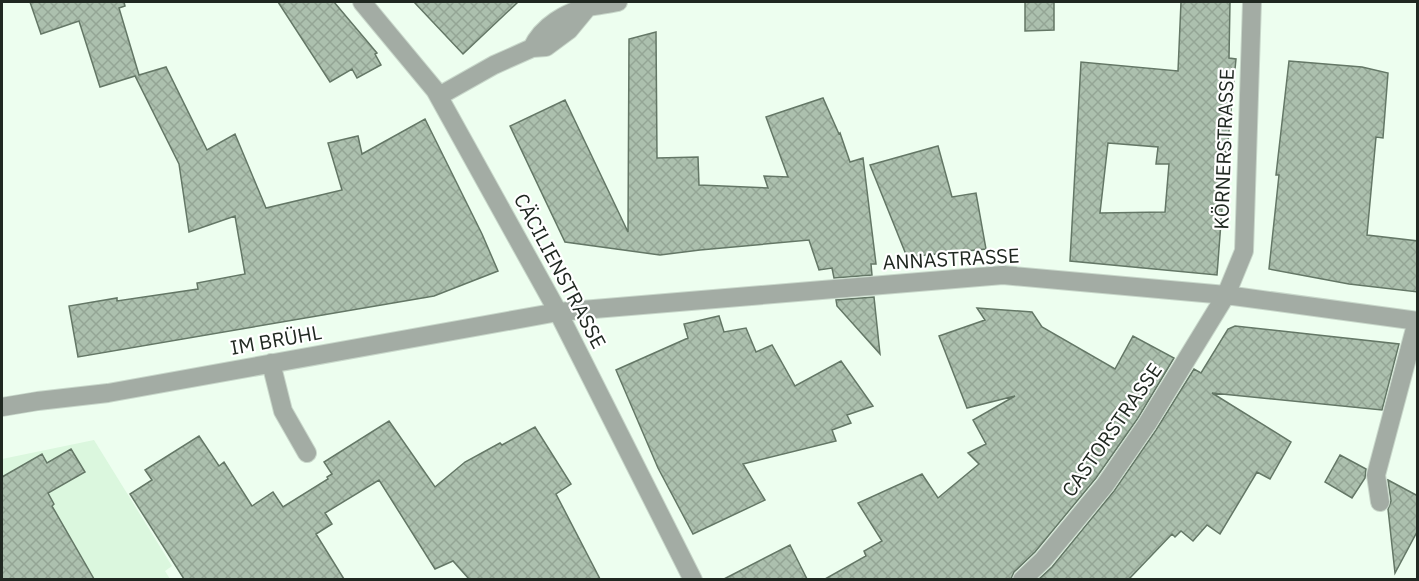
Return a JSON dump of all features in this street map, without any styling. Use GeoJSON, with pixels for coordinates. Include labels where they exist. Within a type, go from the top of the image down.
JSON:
{"type":"FeatureCollection","features":[{"type":"Feature","properties":{"kind":"street","name":"CÄCILIENSTRASSE"},"geometry":{"type":"LineString","coordinates":[[362,2],[439,96],[558,312],[693,579]]}},
{"type":"Feature","properties":{"kind":"street"},"geometry":{"type":"LineString","coordinates":[[439,96],[494,65],[532,48],[536,38],[559,18],[588,4],[618,2]]}},
{"type":"Feature","properties":{"kind":"street","name":"KÖRNERSTRASSE"},"geometry":{"type":"LineString","coordinates":[[1226,296],[1244,251],[1252,2]]}},
{"type":"Feature","properties":{"kind":"street","name":"ANNASTRASSE"},"geometry":{"type":"LineString","coordinates":[[558,312],[1003,275],[1226,296],[1417,321]]}},
{"type":"Feature","properties":{"kind":"street","name":"CASTORSTRASSE"},"geometry":{"type":"LineString","coordinates":[[1022,579],[1043,560],[1105,485],[1147,424],[1226,296]]}},
{"type":"Feature","properties":{"kind":"street","name":"IM BRÜHL"},"geometry":{"type":"LineString","coordinates":[[2,407],[108,393],[558,312]]}},
{"type":"Feature","properties":{"kind":"street"},"geometry":{"type":"LineString","coordinates":[[1380,502],[1376,475],[1417,321]]}},
{"type":"Feature","properties":{"kind":"street"},"geometry":{"type":"LineString","coordinates":[[271,363],[283,411],[307,453]]}},
{"type":"Feature","properties":{"kind":"shaded area"},"geometry":{"type":"Polygon","coordinates":[[[94,440],[172,566],[165,571],[170,579],[2,579],[2,459],[94,440]]]}},
{"type":"Feature","properties":{"kind":"building"},"geometry":{"type":"Polygon","coordinates":[[[30,2],[124,2],[125,6],[119,8],[139,75],[166,67],[207,150],[235,134],[266,208],[342,190],[328,143],[358,136],[362,154],[425,119],[498,271],[434,296],[78,357],[69,306],[198,289],[197,283],[245,274],[235,216],[189,232],[179,164],[135,76],[100,87],[79,21],[41,34],[30,2]]]}},
{"type":"Feature","properties":{"kind":"building"},"geometry":{"type":"Polygon","coordinates":[[[278,2],[334,2],[377,53],[375,54],[381,65],[357,78],[352,69],[330,82],[278,2]]]}},
{"type":"Feature","properties":{"kind":"building"},"geometry":{"type":"Polygon","coordinates":[[[414,2],[518,2],[463,54],[414,2]]]}},
{"type":"Feature","properties":{"kind":"building"},"geometry":{"type":"Polygon","coordinates":[[[1025,2],[1054,2],[1054,30],[1025,31],[1025,2]]]}},
{"type":"Feature","properties":{"kind":"building"},"geometry":{"type":"Polygon","coordinates":[[[1181,2],[1230,2],[1229,58],[1236,59],[1227,152],[1224,151],[1217,275],[1070,261],[1081,62],[1178,71],[1181,2]],[[1108,143],[1100,213],[1165,212],[1169,164],[1156,164],[1158,147],[1108,143]]]}},
{"type":"Feature","properties":{"kind":"building"},"geometry":{"type":"Polygon","coordinates":[[[656,32],[657,158],[698,157],[699,185],[768,188],[764,176],[788,177],[766,117],[823,98],[840,133],[850,162],[863,158],[876,264],[871,264],[872,275],[834,278],[832,268],[819,270],[809,240],[660,255],[565,242],[510,126],[565,100],[628,232],[629,39],[656,32]]]}},
{"type":"Feature","properties":{"kind":"building"},"geometry":{"type":"Polygon","coordinates":[[[1289,61],[1362,67],[1388,73],[1383,138],[1376,137],[1367,235],[1418,241],[1418,292],[1349,284],[1269,269],[1279,175],[1276,175],[1289,61]]]}},
{"type":"Feature","properties":{"kind":"building"},"geometry":{"type":"Polygon","coordinates":[[[938,146],[952,197],[976,193],[986,249],[907,257],[870,165],[938,146]]]}},
{"type":"Feature","properties":{"kind":"building"},"geometry":{"type":"Polygon","coordinates":[[[874,297],[880,354],[837,306],[836,300],[874,297]]]}},
{"type":"Feature","properties":{"kind":"building"},"geometry":{"type":"Polygon","coordinates":[[[977,308],[1032,312],[1042,327],[1115,369],[1133,336],[1174,358],[1138,418],[1096,478],[1035,552],[1014,572],[1011,579],[825,579],[866,556],[864,551],[882,541],[858,503],[922,474],[938,498],[979,464],[968,453],[986,444],[973,420],[1015,396],[967,408],[939,336],[985,320],[977,308]]]}},
{"type":"Feature","properties":{"kind":"building"},"geometry":{"type":"Polygon","coordinates":[[[719,316],[724,332],[746,328],[756,352],[772,345],[795,386],[841,361],[873,406],[847,415],[851,423],[832,430],[836,441],[743,464],[765,500],[693,534],[658,468],[616,370],[688,338],[684,324],[719,316]]]}},
{"type":"Feature","properties":{"kind":"building"},"geometry":{"type":"Polygon","coordinates":[[[1235,326],[1399,344],[1382,410],[1212,393],[1291,442],[1270,479],[1257,472],[1220,534],[1207,525],[1193,541],[1181,531],[1175,537],[1172,534],[1129,579],[1039,579],[1052,567],[1114,491],[1194,369],[1201,373],[1228,329],[1235,326]]]}},
{"type":"Feature","properties":{"kind":"building"},"geometry":{"type":"Polygon","coordinates":[[[389,421],[435,487],[465,462],[535,427],[571,484],[556,494],[600,579],[469,579],[453,561],[435,569],[379,480],[325,513],[332,524],[316,534],[344,579],[184,579],[130,494],[152,480],[145,470],[199,436],[219,466],[224,462],[252,506],[273,492],[283,507],[328,479],[327,477],[332,474],[324,462],[389,421]]]}},
{"type":"Feature","properties":{"kind":"building"},"geometry":{"type":"Polygon","coordinates":[[[71,449],[85,472],[48,493],[54,504],[52,506],[94,579],[2,579],[2,477],[42,454],[47,463],[71,449]]]}},
{"type":"Feature","properties":{"kind":"building"},"geometry":{"type":"Polygon","coordinates":[[[1340,455],[1366,469],[1365,478],[1352,498],[1325,482],[1340,455]]]}},
{"type":"Feature","properties":{"kind":"building"},"geometry":{"type":"Polygon","coordinates":[[[1388,480],[1418,496],[1418,530],[1395,573],[1388,509],[1391,501],[1388,480]]]}},
{"type":"Feature","properties":{"kind":"building"},"geometry":{"type":"Polygon","coordinates":[[[790,545],[807,579],[724,579],[790,545]]]}}]}
